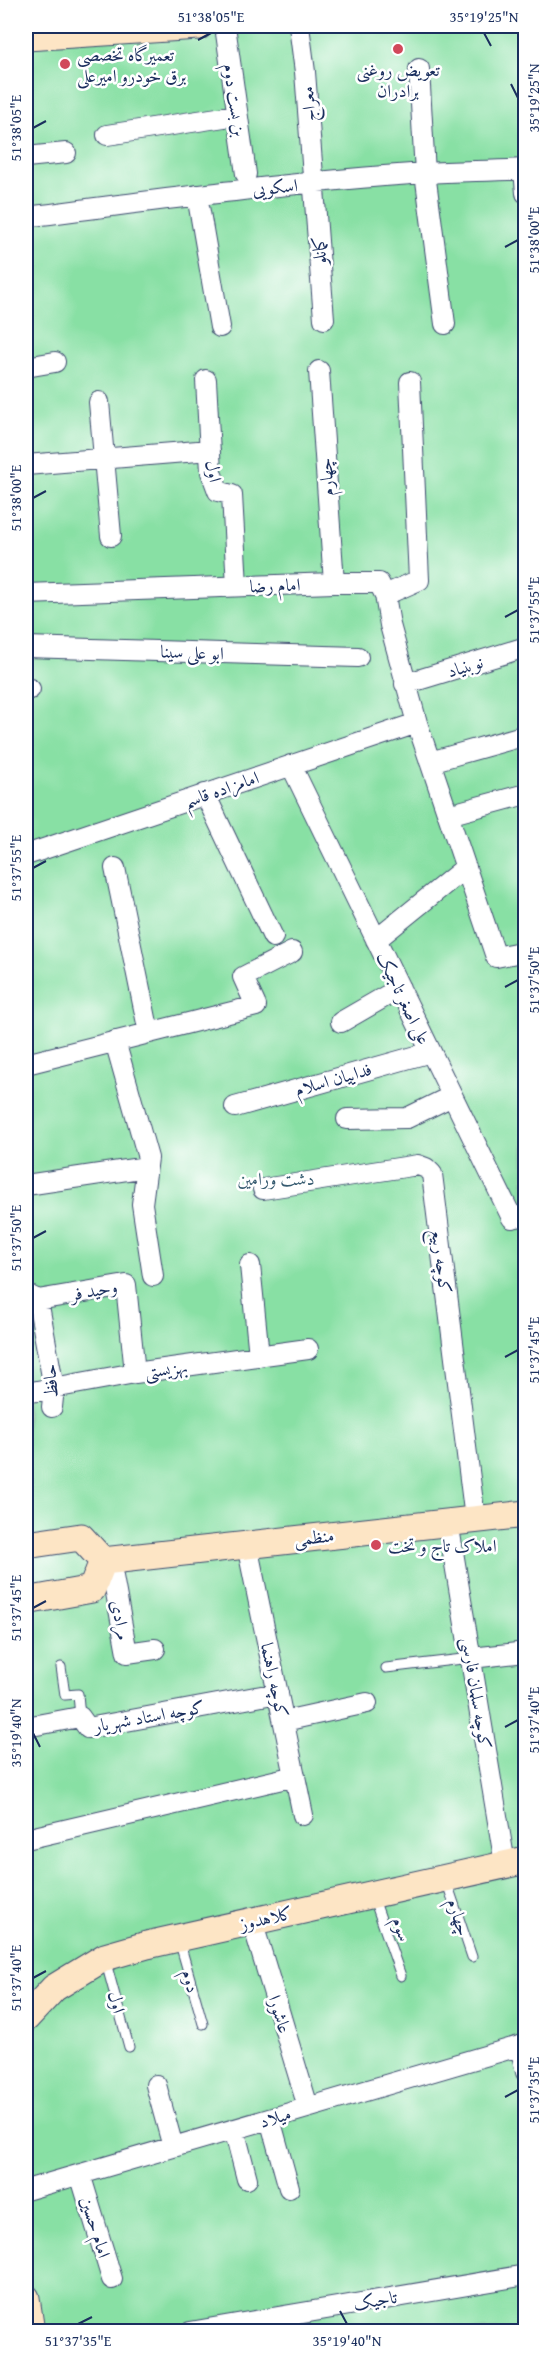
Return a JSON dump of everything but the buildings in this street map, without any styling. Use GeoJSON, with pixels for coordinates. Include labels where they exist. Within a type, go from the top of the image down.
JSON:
{"type":"FeatureCollection","features":[{"type":"Feature","properties":{"kind":"street"},"geometry":{"type":"LineString","coordinates":[[26,37],[199,26]]}},
{"type":"Feature","properties":{"kind":"street","name":"بن بست دوم"},"geometry":{"type":"LineString","coordinates":[[225,26],[246,174]]}},
{"type":"Feature","properties":{"kind":"street","name":"معراج"},"geometry":{"type":"LineString","coordinates":[[299,26],[314,183]]}},
{"type":"Feature","properties":{"kind":"street"},"geometry":{"type":"LineString","coordinates":[[418,69],[425,173],[445,324]]}},
{"type":"Feature","properties":{"kind":"street"},"geometry":{"type":"LineString","coordinates":[[107,135],[237,115]]}},
{"type":"Feature","properties":{"kind":"street"},"geometry":{"type":"LineString","coordinates":[[26,157],[66,153]]}},
{"type":"Feature","properties":{"kind":"street"},"geometry":{"type":"LineString","coordinates":[[525,169],[525,193]]}},
{"type":"Feature","properties":{"kind":"street","name":"اسکویی"},"geometry":{"type":"LineString","coordinates":[[26,217],[314,183],[425,173],[525,169]]}},
{"type":"Feature","properties":{"kind":"street","name":"کمانلو"},"geometry":{"type":"LineString","coordinates":[[314,183],[324,319]]}},
{"type":"Feature","properties":{"kind":"street"},"geometry":{"type":"LineString","coordinates":[[197,195],[220,327]]}},
{"type":"Feature","properties":{"kind":"street"},"geometry":{"type":"LineString","coordinates":[[26,367],[55,362]]}},
{"type":"Feature","properties":{"kind":"street","name":"چهارم"},"geometry":{"type":"LineString","coordinates":[[319,370],[334,583]]}},
{"type":"Feature","properties":{"kind":"street","name":"اول"},"geometry":{"type":"LineString","coordinates":[[206,380],[211,472],[218,491],[232,495],[237,586]]}},
{"type":"Feature","properties":{"kind":"street"},"geometry":{"type":"LineString","coordinates":[[410,382],[419,580],[385,595],[390,625],[417,723],[496,957],[525,951]]}},
{"type":"Feature","properties":{"kind":"street"},"geometry":{"type":"LineString","coordinates":[[99,402],[111,536]]}},
{"type":"Feature","properties":{"kind":"street"},"geometry":{"type":"LineString","coordinates":[[26,465],[210,450]]}},
{"type":"Feature","properties":{"kind":"street","name":"امام رضا"},"geometry":{"type":"LineString","coordinates":[[26,594],[379,583],[385,595]]}},
{"type":"Feature","properties":{"kind":"street","name":"ابو علی سینا"},"geometry":{"type":"LineString","coordinates":[[26,647],[358,657]]}},
{"type":"Feature","properties":{"kind":"street","name":"نوبنیاد"},"geometry":{"type":"LineString","coordinates":[[405,684],[525,647]]}},
{"type":"Feature","properties":{"kind":"street","name":"امامزاده قاسم"},"geometry":{"type":"LineString","coordinates":[[26,855],[417,723]]}},
{"type":"Feature","properties":{"kind":"street"},"geometry":{"type":"LineString","coordinates":[[430,762],[525,735]]}},
{"type":"Feature","properties":{"kind":"street","name":"علی اصغر تاجیک"},"geometry":{"type":"LineString","coordinates":[[291,765],[512,1218],[525,1215]]}},
{"type":"Feature","properties":{"kind":"street"},"geometry":{"type":"LineString","coordinates":[[205,794],[273,937]]}},
{"type":"Feature","properties":{"kind":"street"},"geometry":{"type":"LineString","coordinates":[[448,815],[525,794]]}},
{"type":"Feature","properties":{"kind":"street"},"geometry":{"type":"LineString","coordinates":[[376,940],[466,867]]}},
{"type":"Feature","properties":{"kind":"street"},"geometry":{"type":"LineString","coordinates":[[115,868],[149,1033]]}},
{"type":"Feature","properties":{"kind":"street"},"geometry":{"type":"LineString","coordinates":[[26,1064],[256,1006],[243,977],[292,952]]}},
{"type":"Feature","properties":{"kind":"street"},"geometry":{"type":"LineString","coordinates":[[341,1022],[400,988]]}},
{"type":"Feature","properties":{"kind":"street"},"geometry":{"type":"LineString","coordinates":[[115,1041],[148,1158],[142,1204],[153,1276]]}},
{"type":"Feature","properties":{"kind":"street","name":"فداییان اسلام"},"geometry":{"type":"LineString","coordinates":[[235,1107],[431,1052]]}},
{"type":"Feature","properties":{"kind":"street"},"geometry":{"type":"LineString","coordinates":[[347,1119],[407,1118],[452,1096]]}},
{"type":"Feature","properties":{"kind":"street","name":"کوچه ربیع"},"geometry":{"type":"LineString","coordinates":[[263,1189],[418,1165],[426,1168],[432,1174],[475,1519]]}},
{"type":"Feature","properties":{"kind":"street"},"geometry":{"type":"LineString","coordinates":[[26,1185],[147,1167]]}},
{"type":"Feature","properties":{"kind":"street"},"geometry":{"type":"LineString","coordinates":[[250,1265],[259,1356]]}},
{"type":"Feature","properties":{"kind":"street","name":"وحید فر"},"geometry":{"type":"LineString","coordinates":[[30,1298],[126,1285],[134,1365]]}},
{"type":"Feature","properties":{"kind":"street","name":"حافظ"},"geometry":{"type":"LineString","coordinates":[[30,1298],[53,1398]]}},
{"type":"Feature","properties":{"kind":"street","name":"بهزیستی"},"geometry":{"type":"LineString","coordinates":[[26,1393],[53,1398],[134,1365],[259,1356],[308,1349]]}},
{"type":"Feature","properties":{"kind":"street","name":"منظمی"},"geometry":{"type":"LineString","coordinates":[[106,1561],[525,1514]]}},
{"type":"Feature","properties":{"kind":"street","name":"کوچه سلمان فارسی"},"geometry":{"type":"LineString","coordinates":[[448,1522],[471,1658],[515,1862]]}},
{"type":"Feature","properties":{"kind":"street"},"geometry":{"type":"LineString","coordinates":[[26,1545],[81,1537],[106,1561],[93,1588],[26,1601]]}},
{"type":"Feature","properties":{"kind":"street","name":"کوچه راهنما"},"geometry":{"type":"LineString","coordinates":[[247,1545],[303,1815]]}},
{"type":"Feature","properties":{"kind":"street","name":"مرادی"},"geometry":{"type":"LineString","coordinates":[[106,1561],[127,1653],[155,1649]]}},
{"type":"Feature","properties":{"kind":"street"},"geometry":{"type":"LineString","coordinates":[[471,1658],[525,1652]]}},
{"type":"Feature","properties":{"kind":"street","name":"کوچه استاد شهریار"},"geometry":{"type":"LineString","coordinates":[[26,1727],[80,1717],[87,1728],[278,1693]]}},
{"type":"Feature","properties":{"kind":"street"},"geometry":{"type":"LineString","coordinates":[[284,1721],[367,1703]]}},
{"type":"Feature","properties":{"kind":"street"},"geometry":{"type":"LineString","coordinates":[[26,1839],[295,1776]]}},
{"type":"Feature","properties":{"kind":"street","name":"کلاهدوز"},"geometry":{"type":"LineString","coordinates":[[26,2018],[54,1988],[105,1957],[252,1921],[515,1862]]}},
{"type":"Feature","properties":{"kind":"street","name":"عاشورا"},"geometry":{"type":"LineString","coordinates":[[252,1921],[308,2107]]}},
{"type":"Feature","properties":{"kind":"street"},"geometry":{"type":"LineString","coordinates":[[523,2045],[525,2072]]}},
{"type":"Feature","properties":{"kind":"street","name":"میلاد"},"geometry":{"type":"LineString","coordinates":[[26,2190],[523,2045]]}},
{"type":"Feature","properties":{"kind":"street"},"geometry":{"type":"LineString","coordinates":[[156,2085],[173,2147]]}},
{"type":"Feature","properties":{"kind":"street"},"geometry":{"type":"LineString","coordinates":[[270,2118],[289,2188]]}},
{"type":"Feature","properties":{"kind":"street"},"geometry":{"type":"LineString","coordinates":[[234,2129],[247,2179]]}},
{"type":"Feature","properties":{"kind":"street","name":"امام حسین"},"geometry":{"type":"LineString","coordinates":[[80,2174],[112,2279]]}},
{"type":"Feature","properties":{"kind":"street","name":"تاجیک"},"geometry":{"type":"LineString","coordinates":[[190,2331],[525,2275]]}},
{"type":"Feature","properties":{"kind":"lane"},"geometry":{"type":"LineString","coordinates":[[386,1668],[471,1658]]}},
{"type":"Feature","properties":{"kind":"lane"},"geometry":{"type":"LineString","coordinates":[[61,1667],[65,1695],[78,1694],[80,1717]]}},
{"type":"Feature","properties":{"kind":"lane","name":"چهارم"},"geometry":{"type":"LineString","coordinates":[[446,1878],[472,1957]]}},
{"type":"Feature","properties":{"kind":"lane","name":"سوم"},"geometry":{"type":"LineString","coordinates":[[373,1894],[401,1976]]}},
{"type":"Feature","properties":{"kind":"lane","name":"دوم"},"geometry":{"type":"LineString","coordinates":[[179,1938],[204,2024]]}},
{"type":"Feature","properties":{"kind":"lane","name":"اول"},"geometry":{"type":"LineString","coordinates":[[105,1957],[129,2047]]}},
{"type":"Feature","properties":{"kind":"green space","name":"دشت ورامین"},"geometry":{"type":"Polygon","coordinates":[[[26,26],[525,26],[525,2331],[26,2331],[26,26]]]}},
{"type":"Feature","properties":{"kind":"place","name":"تعویض روغنی برادران"},"geometry":{"type":"Point","coordinates":[398,49]}},
{"type":"Feature","properties":{"kind":"place","name":"تعمیرگاه تخصصی برق خودرو امیرعلی"},"geometry":{"type":"Point","coordinates":[65,64]}},
{"type":"Feature","properties":{"kind":"place","name":"املاک تاج و تخت"},"geometry":{"type":"Point","coordinates":[376,1545]}}]}
